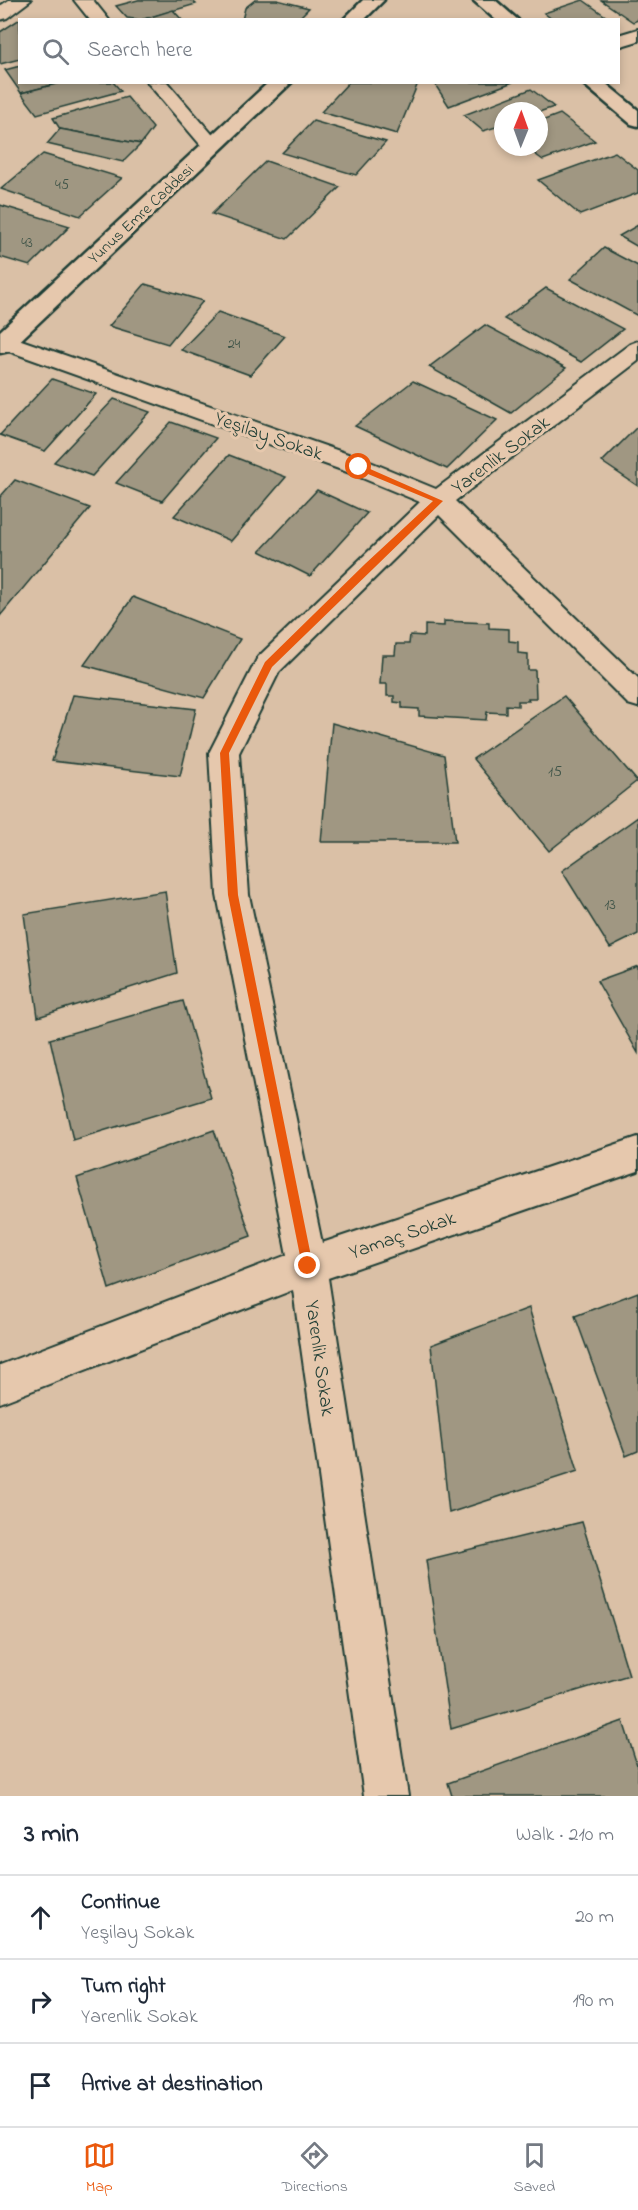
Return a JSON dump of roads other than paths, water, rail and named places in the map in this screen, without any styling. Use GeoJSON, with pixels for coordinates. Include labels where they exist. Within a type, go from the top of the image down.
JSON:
{"type":"FeatureCollection","features":[{"type":"Feature","properties":{"kind":"main road"},"geometry":{"type":"LineString","coordinates":[[354,18],[374,0]]}},
{"type":"Feature","properties":{"kind":"main road"},"geometry":{"type":"LineString","coordinates":[[483,0],[506,18]]}},
{"type":"Feature","properties":{"kind":"main road","name":"Yunus Emre Caddesi"},"geometry":{"type":"LineString","coordinates":[[2,343],[211,145],[280,84]]}},
{"type":"Feature","properties":{"kind":"main road"},"geometry":{"type":"LineString","coordinates":[[593,84],[638,120]]}},
{"type":"Feature","properties":{"kind":"street"},"geometry":{"type":"LineString","coordinates":[[0,14],[22,0]]}},
{"type":"Feature","properties":{"kind":"street"},"geometry":{"type":"LineString","coordinates":[[83,0],[98,18]]}},
{"type":"Feature","properties":{"kind":"street"},"geometry":{"type":"LineString","coordinates":[[620,40],[638,35]]}},
{"type":"Feature","properties":{"kind":"street"},"geometry":{"type":"LineString","coordinates":[[158,84],[211,145]]}},
{"type":"Feature","properties":{"kind":"street","name":"Yeşilay Sokak"},"geometry":{"type":"LineString","coordinates":[[2,343],[359,467],[439,501],[638,696]]}},
{"type":"Feature","properties":{"kind":"street","name":"Yarenlik Sokak"},"geometry":{"type":"LineString","coordinates":[[386,1796],[308,1266],[233,895],[224,753],[268,665],[368,566],[439,501],[638,349]]}},
{"type":"Feature","properties":{"kind":"street","name":"Yamaç Sokak"},"geometry":{"type":"LineString","coordinates":[[0,1384],[308,1266],[638,1154]]}}]}
